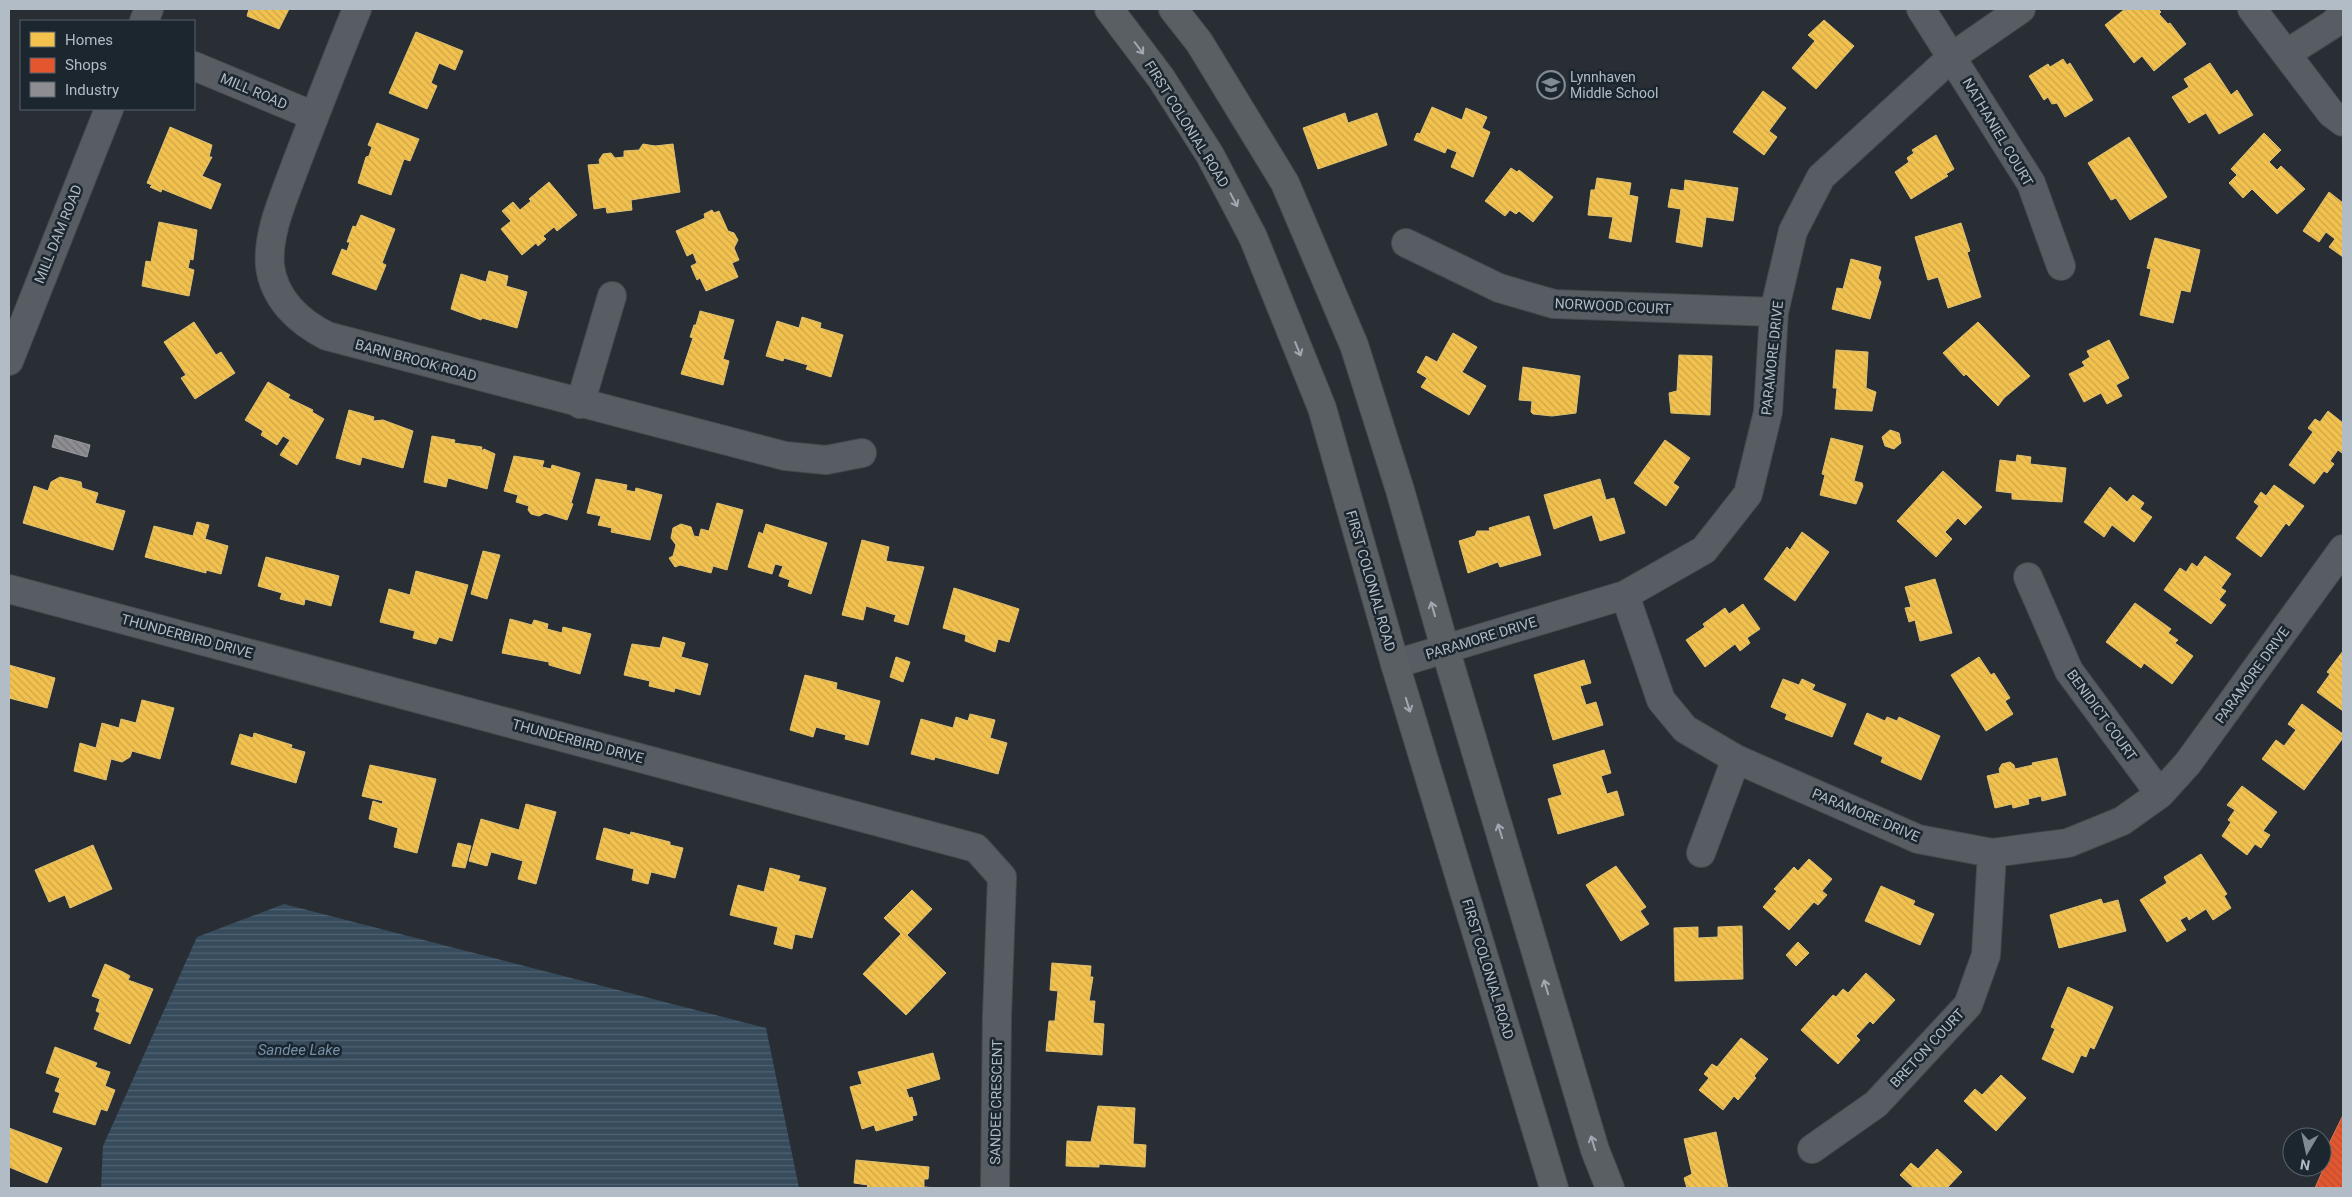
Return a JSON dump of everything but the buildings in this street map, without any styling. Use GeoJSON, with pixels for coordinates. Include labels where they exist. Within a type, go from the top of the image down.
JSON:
{"type":"FeatureCollection","features":[{"type":"Feature","properties":{"kind":"main road","name":"FIRST COLONIAL ROAD"},"geometry":{"type":"LineString","coordinates":[[1109,9],[1161,78],[1200,140],[1253,236],[1322,408],[1396,664],[1554,1188]]}},
{"type":"Feature","properties":{"kind":"main road"},"geometry":{"type":"LineString","coordinates":[[1173,9],[1199,42],[1285,183],[1354,345],[1400,490],[1445,648],[1592,1140],[1610,1188]]}},
{"type":"Feature","properties":{"kind":"street","name":"BARN BROOK ROAD"},"geometry":{"type":"LineString","coordinates":[[357,9],[314,116],[280,210],[270,251],[270,268],[277,289],[291,311],[308,326],[328,336],[580,404],[785,456],[826,460],[862,453]]}},
{"type":"Feature","properties":{"kind":"street","name":"NATHANIEL COURT"},"geometry":{"type":"LineString","coordinates":[[1921,9],[1953,56],[2031,182],[2061,266]]}},
{"type":"Feature","properties":{"kind":"street","name":"PARAMORE DRIVE"},"geometry":{"type":"LineString","coordinates":[[1396,664],[1625,595],[1704,550],[1748,494],[1768,412],[1774,312],[1793,231],[1822,177],[1953,56],[2021,9]]}},
{"type":"Feature","properties":{"kind":"street"},"geometry":{"type":"LineString","coordinates":[[2252,9],[2331,113],[2343,122]]}},
{"type":"Feature","properties":{"kind":"street"},"geometry":{"type":"LineString","coordinates":[[2286,54],[2333,24],[2343,14]]}},
{"type":"Feature","properties":{"kind":"street","name":"MILL ROAD"},"geometry":{"type":"LineString","coordinates":[[195,66],[314,116]]}},
{"type":"Feature","properties":{"kind":"street","name":"MILL DAM ROAD"},"geometry":{"type":"LineString","coordinates":[[9,361],[109,110]]}},
{"type":"Feature","properties":{"kind":"street","name":"NORWOOD COURT"},"geometry":{"type":"LineString","coordinates":[[1406,243],[1499,288],[1554,304],[1774,312]]}},
{"type":"Feature","properties":{"kind":"street"},"geometry":{"type":"LineString","coordinates":[[580,404],[612,296]]}},
{"type":"Feature","properties":{"kind":"street","name":"PARAMORE DRIVE"},"geometry":{"type":"LineString","coordinates":[[1625,595],[1661,700],[1685,729],[1736,759],[1918,839],[1992,853],[2068,843],[2122,820],[2160,794],[2188,762],[2343,549]]}},
{"type":"Feature","properties":{"kind":"street","name":"BENIDICT COURT"},"geometry":{"type":"LineString","coordinates":[[2028,577],[2069,671],[2160,794]]}},
{"type":"Feature","properties":{"kind":"street","name":"THUNDERBIRD DRIVE"},"geometry":{"type":"LineString","coordinates":[[9,589],[976,848],[1002,877],[997,1016]]}},
{"type":"Feature","properties":{"kind":"street"},"geometry":{"type":"LineString","coordinates":[[1701,853],[1736,759]]}},
{"type":"Feature","properties":{"kind":"street","name":"BRETON COURT"},"geometry":{"type":"LineString","coordinates":[[1812,1149],[1876,1104],[1968,1005],[1986,955],[1992,853]]}},
{"type":"Feature","properties":{"kind":"street","name":"SANDEE CRESCENT"},"geometry":{"type":"LineString","coordinates":[[995,1188],[997,1016]]}},
{"type":"Feature","properties":{"kind":"water","name":"Sandee Lake"},"geometry":{"type":"Polygon","coordinates":[[[284,904],[766,1028],[799,1188],[101,1188],[103,1146],[197,937],[284,904]]]}},
{"type":"Feature","properties":{"kind":"place","name":"Lynnhaven Middle School"},"geometry":{"type":"Point","coordinates":[1551,85]}}]}
